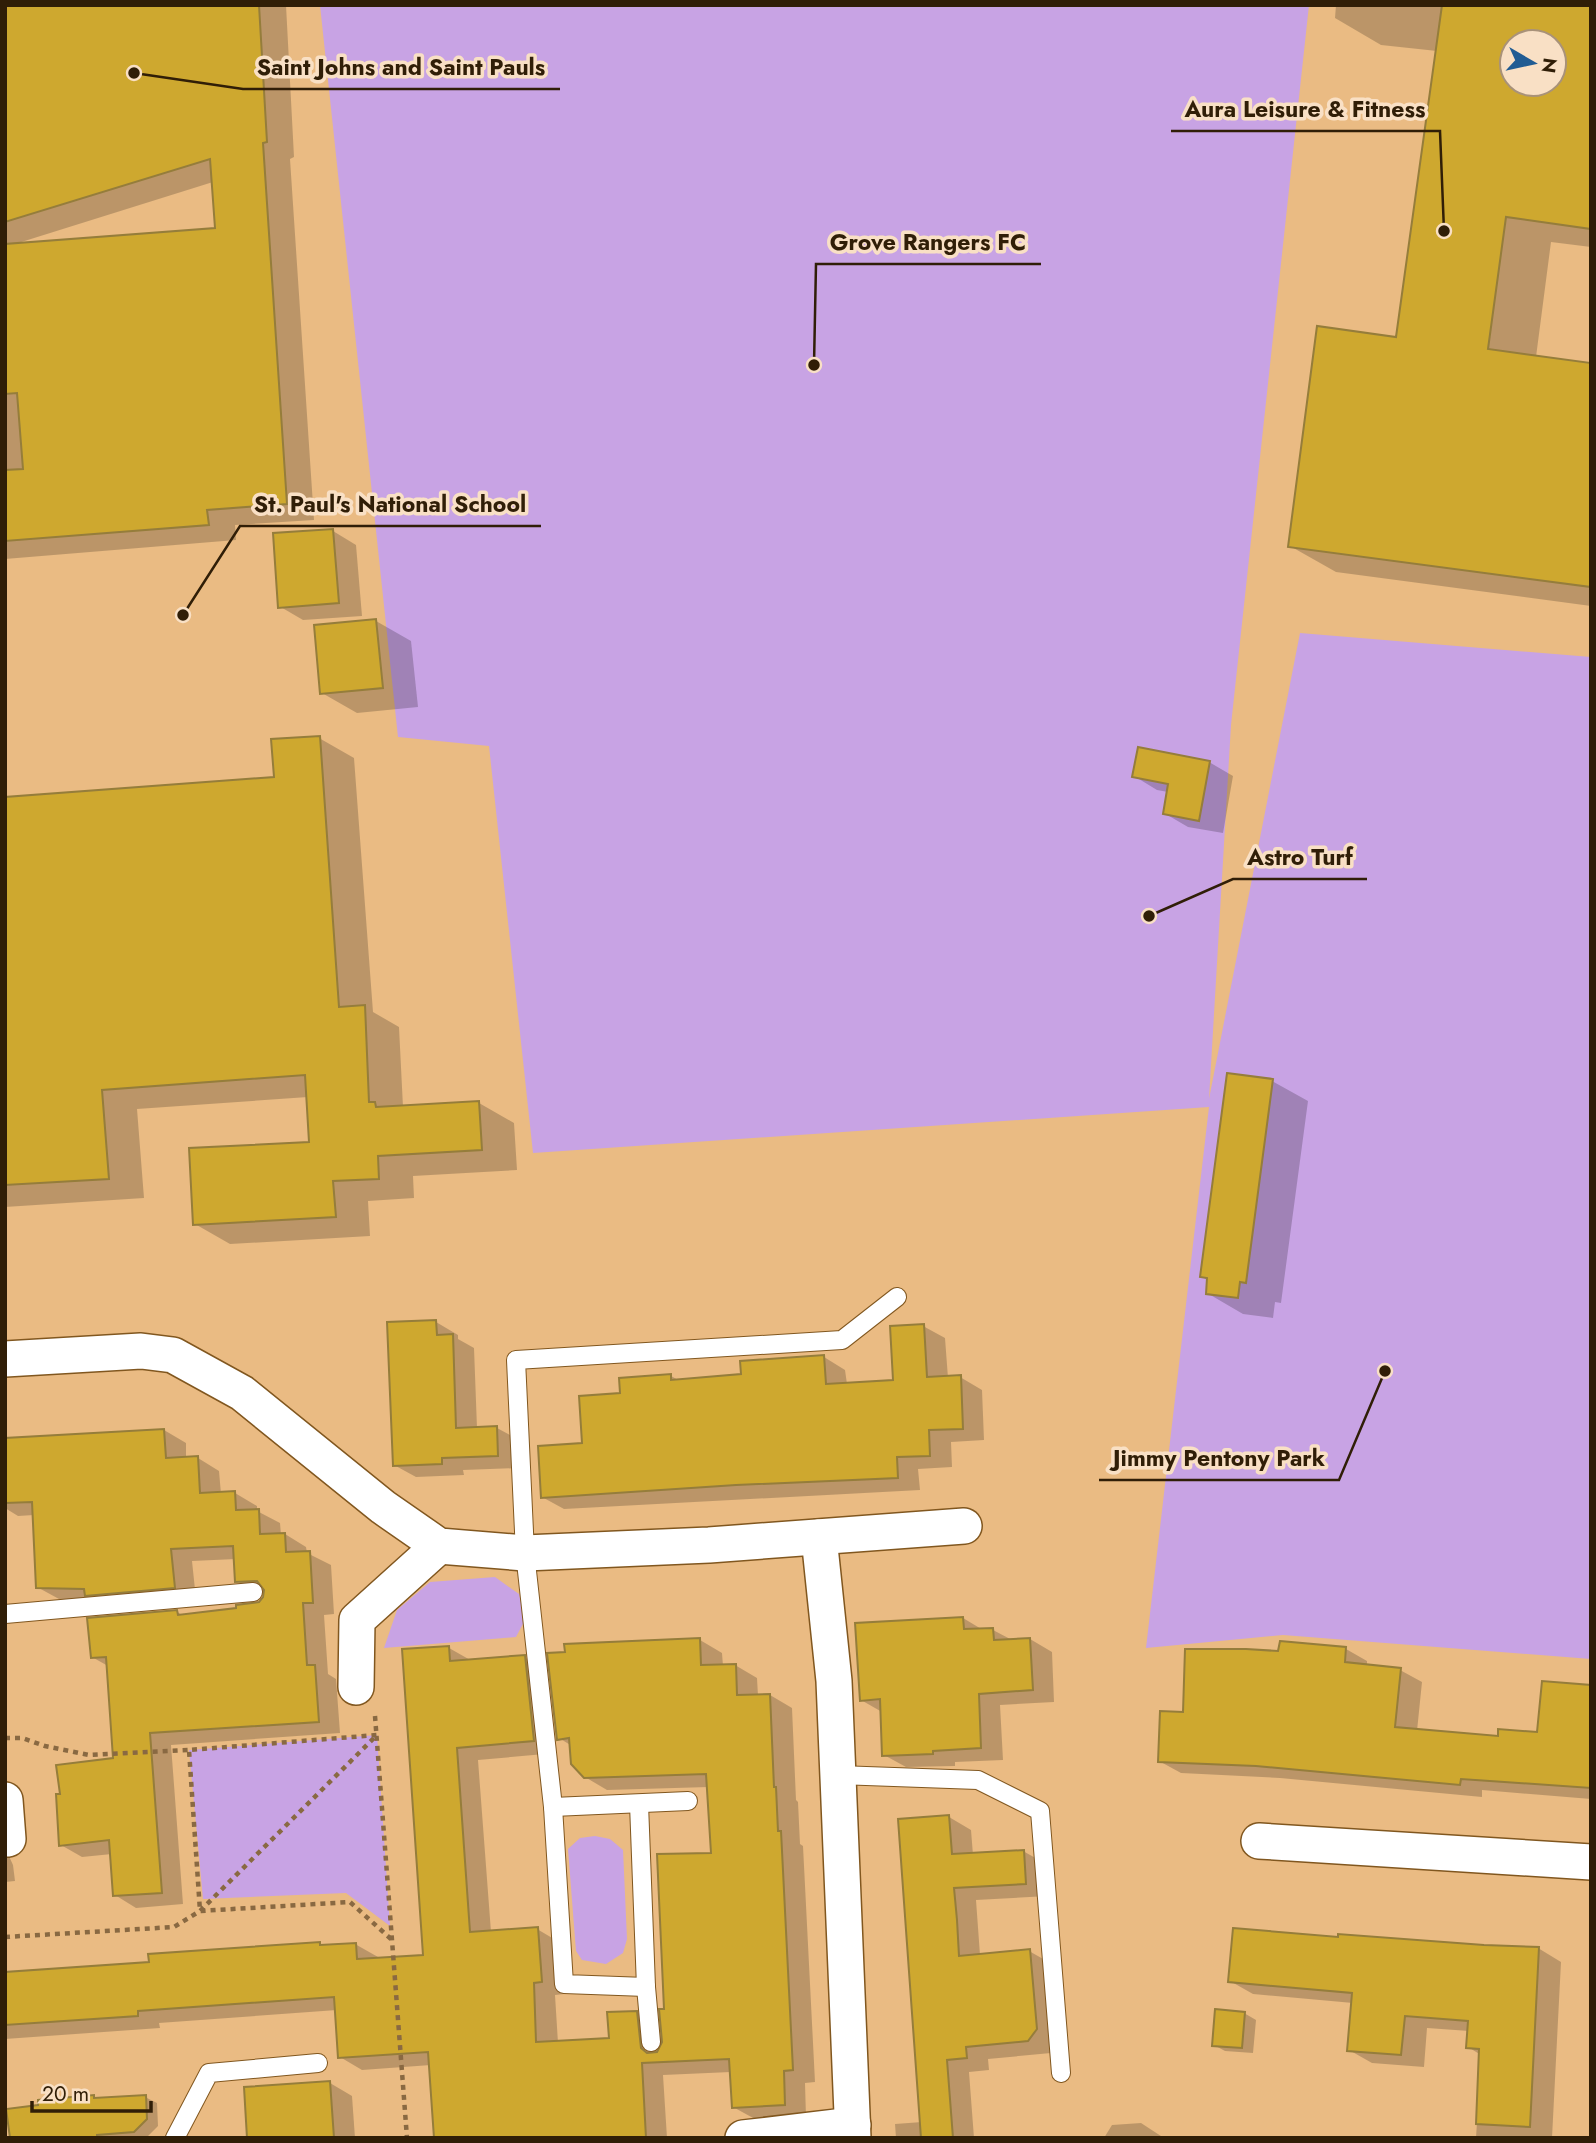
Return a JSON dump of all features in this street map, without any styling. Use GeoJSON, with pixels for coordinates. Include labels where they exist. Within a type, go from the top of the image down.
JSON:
{"type":"FeatureCollection","features":[{"type":"Feature","properties":{"kind":"street"},"geometry":{"type":"LineString","coordinates":[[5,1359],[141,1351],[173,1356],[242,1392],[383,1507],[439,1546],[524,1553],[709,1545],[964,1526]]}},
{"type":"Feature","properties":{"kind":"street"},"geometry":{"type":"LineString","coordinates":[[743,2138],[853,2132],[834,1681],[819,1537]]}},
{"type":"Feature","properties":{"kind":"street"},"geometry":{"type":"LineString","coordinates":[[365,1698],[357,1620],[439,1546]]}},
{"type":"Feature","properties":{"kind":"street"},"geometry":{"type":"LineString","coordinates":[[5,1800],[8,1839]]}},
{"type":"Feature","properties":{"kind":"street"},"geometry":{"type":"LineString","coordinates":[[1259,1841],[1591,1862]]}},
{"type":"Feature","properties":{"kind":"lane"},"geometry":{"type":"LineString","coordinates":[[646,1987],[564,1984],[553,1807],[524,1553],[516,1360],[842,1340],[897,1297]]}},
{"type":"Feature","properties":{"kind":"lane"},"geometry":{"type":"LineString","coordinates":[[5,1614],[253,1592]]}},
{"type":"Feature","properties":{"kind":"lane"},"geometry":{"type":"LineString","coordinates":[[838,1775],[978,1780],[1040,1811],[1061,2073]]}},
{"type":"Feature","properties":{"kind":"lane"},"geometry":{"type":"LineString","coordinates":[[553,1807],[688,1801]]}},
{"type":"Feature","properties":{"kind":"lane"},"geometry":{"type":"LineString","coordinates":[[639,1804],[646,1987],[651,2042]]}},
{"type":"Feature","properties":{"kind":"lane"},"geometry":{"type":"LineString","coordinates":[[175,2138],[209,2073],[318,2063]]}},
{"type":"Feature","properties":{"kind":"path"},"geometry":{"type":"LineString","coordinates":[[365,1698],[377,1735],[407,2138]]}},
{"type":"Feature","properties":{"kind":"path"},"geometry":{"type":"LineString","coordinates":[[5,1738],[22,1738],[89,1755],[377,1735]]}},
{"type":"Feature","properties":{"kind":"path"},"geometry":{"type":"LineString","coordinates":[[5,1937],[174,1927],[200,1911],[377,1735]]}},
{"type":"Feature","properties":{"kind":"path"},"geometry":{"type":"LineString","coordinates":[[189,1750],[200,1911]]}},
{"type":"Feature","properties":{"kind":"path"},"geometry":{"type":"LineString","coordinates":[[200,1911],[350,1902],[391,1939]]}},
{"type":"Feature","properties":{"kind":"shaded area"},"geometry":{"type":"Polygon","coordinates":[[[320,5],[1309,5],[1231,725],[1209,1099],[1300,633],[1591,657],[1591,1659],[1283,1635],[1146,1648],[1209,1107],[533,1153],[489,746],[398,737],[320,5]]]}},
{"type":"Feature","properties":{"kind":"shaded area"},"geometry":{"type":"Polygon","coordinates":[[[495,1577],[519,1594],[525,1620],[516,1637],[384,1648],[397,1610],[430,1582],[495,1577]]]}},
{"type":"Feature","properties":{"kind":"shaded area"},"geometry":{"type":"Polygon","coordinates":[[[377,1735],[390,1926],[346,1893],[203,1899],[189,1750],[377,1735]]]}},
{"type":"Feature","properties":{"kind":"shaded area"},"geometry":{"type":"Polygon","coordinates":[[[595,1836],[610,1839],[623,1850],[627,1939],[623,1953],[606,1964],[582,1960],[576,1951],[568,1849],[580,1838],[595,1836]]]}},
{"type":"Feature","properties":{"kind":"building"},"geometry":{"type":"Polygon","coordinates":[[[5,5],[259,5],[267,142],[263,143],[287,504],[207,510],[209,525],[5,541],[5,470],[23,469],[17,393],[5,394],[5,244],[215,228],[210,159],[5,222],[5,5]]]}},
{"type":"Feature","properties":{"kind":"building"},"geometry":{"type":"Polygon","coordinates":[[[1442,5],[1591,5],[1591,229],[1506,217],[1488,349],[1591,363],[1591,587],[1288,547],[1317,326],[1396,337],[1442,5]]]}},
{"type":"Feature","properties":{"kind":"building"},"geometry":{"type":"Polygon","coordinates":[[[333,529],[339,603],[278,608],[273,533],[333,529]]]}},
{"type":"Feature","properties":{"kind":"building"},"geometry":{"type":"Polygon","coordinates":[[[376,619],[383,688],[320,694],[314,625],[376,619]]]}},
{"type":"Feature","properties":{"kind":"building"},"geometry":{"type":"Polygon","coordinates":[[[320,736],[339,1007],[365,1005],[369,1102],[375,1102],[376,1107],[479,1101],[482,1150],[378,1156],[379,1179],[333,1181],[336,1217],[193,1225],[189,1148],[309,1142],[305,1075],[102,1090],[109,1179],[5,1185],[5,797],[274,777],[271,739],[320,736]]]}},
{"type":"Feature","properties":{"kind":"building"},"geometry":{"type":"Polygon","coordinates":[[[1138,747],[1210,761],[1199,821],[1163,814],[1168,784],[1132,777],[1138,747]]]}},
{"type":"Feature","properties":{"kind":"building"},"geometry":{"type":"Polygon","coordinates":[[[1227,1073],[1273,1079],[1246,1283],[1240,1282],[1238,1298],[1206,1294],[1207,1278],[1200,1277],[1227,1073]]]}},
{"type":"Feature","properties":{"kind":"building"},"geometry":{"type":"Polygon","coordinates":[[[436,1320],[437,1335],[453,1334],[456,1428],[497,1426],[498,1456],[442,1458],[442,1464],[393,1466],[387,1322],[436,1320]]]}},
{"type":"Feature","properties":{"kind":"building"},"geometry":{"type":"Polygon","coordinates":[[[924,1324],[927,1377],[961,1375],[963,1429],[929,1430],[930,1456],[897,1457],[898,1478],[541,1498],[538,1446],[582,1443],[579,1396],[620,1393],[619,1378],[671,1374],[671,1380],[741,1374],[740,1361],[824,1355],[826,1384],[893,1380],[890,1326],[924,1324]]]}},
{"type":"Feature","properties":{"kind":"building"},"geometry":{"type":"Polygon","coordinates":[[[164,1429],[166,1458],[198,1456],[200,1493],[235,1491],[236,1510],[259,1509],[260,1534],[285,1533],[286,1552],[310,1551],[313,1603],[303,1603],[307,1665],[315,1665],[319,1722],[150,1733],[162,1893],[113,1896],[109,1840],[59,1846],[56,1794],[60,1794],[56,1765],[113,1758],[106,1657],[91,1658],[87,1618],[177,1610],[178,1615],[236,1608],[236,1605],[259,1602],[264,1590],[257,1581],[235,1582],[233,1546],[171,1549],[175,1588],[85,1596],[84,1589],[36,1588],[32,1502],[5,1503],[5,1438],[164,1429]]]}},
{"type":"Feature","properties":{"kind":"building"},"geometry":{"type":"Polygon","coordinates":[[[963,1617],[964,1629],[993,1628],[994,1640],[1030,1638],[1033,1690],[979,1694],[981,1748],[933,1751],[933,1754],[882,1756],[880,1699],[860,1701],[855,1623],[963,1617]]]}},
{"type":"Feature","properties":{"kind":"building"},"geometry":{"type":"Polygon","coordinates":[[[700,1638],[701,1665],[736,1664],[737,1695],[770,1694],[774,1787],[778,1831],[781,1831],[793,2070],[784,2071],[785,2105],[732,2108],[729,2059],[642,2063],[646,2138],[434,2138],[428,2052],[338,2058],[334,1997],[138,2011],[138,2016],[5,2025],[5,1972],[149,1962],[148,1954],[320,1942],[320,1945],[356,1943],[357,1959],[423,1955],[402,1649],[449,1646],[450,1661],[525,1655],[534,1741],[457,1748],[470,1932],[538,1927],[542,1982],[534,1983],[536,2042],[609,2038],[607,2012],[637,2011],[641,2048],[647,2053],[657,2052],[662,2042],[659,2009],[664,2009],[657,1854],[711,1853],[706,1774],[584,1778],[571,1764],[569,1738],[557,1740],[547,1653],[565,1652],[564,1644],[700,1638]]]}},
{"type":"Feature","properties":{"kind":"building"},"geometry":{"type":"Polygon","coordinates":[[[1280,1641],[1346,1647],[1345,1662],[1401,1668],[1395,1727],[1498,1736],[1498,1729],[1537,1732],[1542,1681],[1591,1685],[1591,1788],[1461,1779],[1460,1785],[1256,1766],[1158,1762],[1160,1711],[1183,1712],[1185,1649],[1278,1651],[1280,1641]]]}},
{"type":"Feature","properties":{"kind":"building"},"geometry":{"type":"Polygon","coordinates":[[[949,1815],[952,1854],[1024,1850],[1026,1884],[954,1888],[959,1956],[1030,1949],[1037,2029],[1028,2041],[966,2047],[967,2058],[947,2060],[953,2138],[921,2138],[898,1819],[949,1815]]]}},
{"type":"Feature","properties":{"kind":"building"},"geometry":{"type":"Polygon","coordinates":[[[1233,1928],[1338,1937],[1338,1934],[1539,1947],[1530,2127],[1476,2124],[1479,2049],[1466,2048],[1468,2021],[1405,2016],[1401,2055],[1347,2051],[1352,1993],[1228,1982],[1233,1928]]]}},
{"type":"Feature","properties":{"kind":"building"},"geometry":{"type":"Polygon","coordinates":[[[1215,2009],[1245,2012],[1242,2048],[1212,2046],[1215,2009]]]}},
{"type":"Feature","properties":{"kind":"building"},"geometry":{"type":"Polygon","coordinates":[[[330,2081],[334,2138],[247,2138],[244,2087],[330,2081]]]}},
{"type":"Feature","properties":{"kind":"building"},"geometry":{"type":"Polygon","coordinates":[[[94,2095],[94,2098],[146,2095],[147,2119],[134,2132],[97,2135],[97,2138],[10,2138],[6,2109],[38,2105],[38,2100],[94,2095]]]}},
{"type":"Feature","properties":{"kind":"place","name":"Saint Johns and Saint Pauls"},"geometry":{"type":"Point","coordinates":[134,73]}},
{"type":"Feature","properties":{"kind":"place","name":"Aura Leisure & Fitness"},"geometry":{"type":"Point","coordinates":[1444,231]}},
{"type":"Feature","properties":{"kind":"place","name":"Grove Rangers FC"},"geometry":{"type":"Point","coordinates":[814,365]}},
{"type":"Feature","properties":{"kind":"place","name":"St. Paul's National School"},"geometry":{"type":"Point","coordinates":[183,615]}},
{"type":"Feature","properties":{"kind":"place","name":"Astro Turf"},"geometry":{"type":"Point","coordinates":[1149,916]}},
{"type":"Feature","properties":{"kind":"place","name":"Jimmy Pentony Park"},"geometry":{"type":"Point","coordinates":[1385,1371]}}]}
